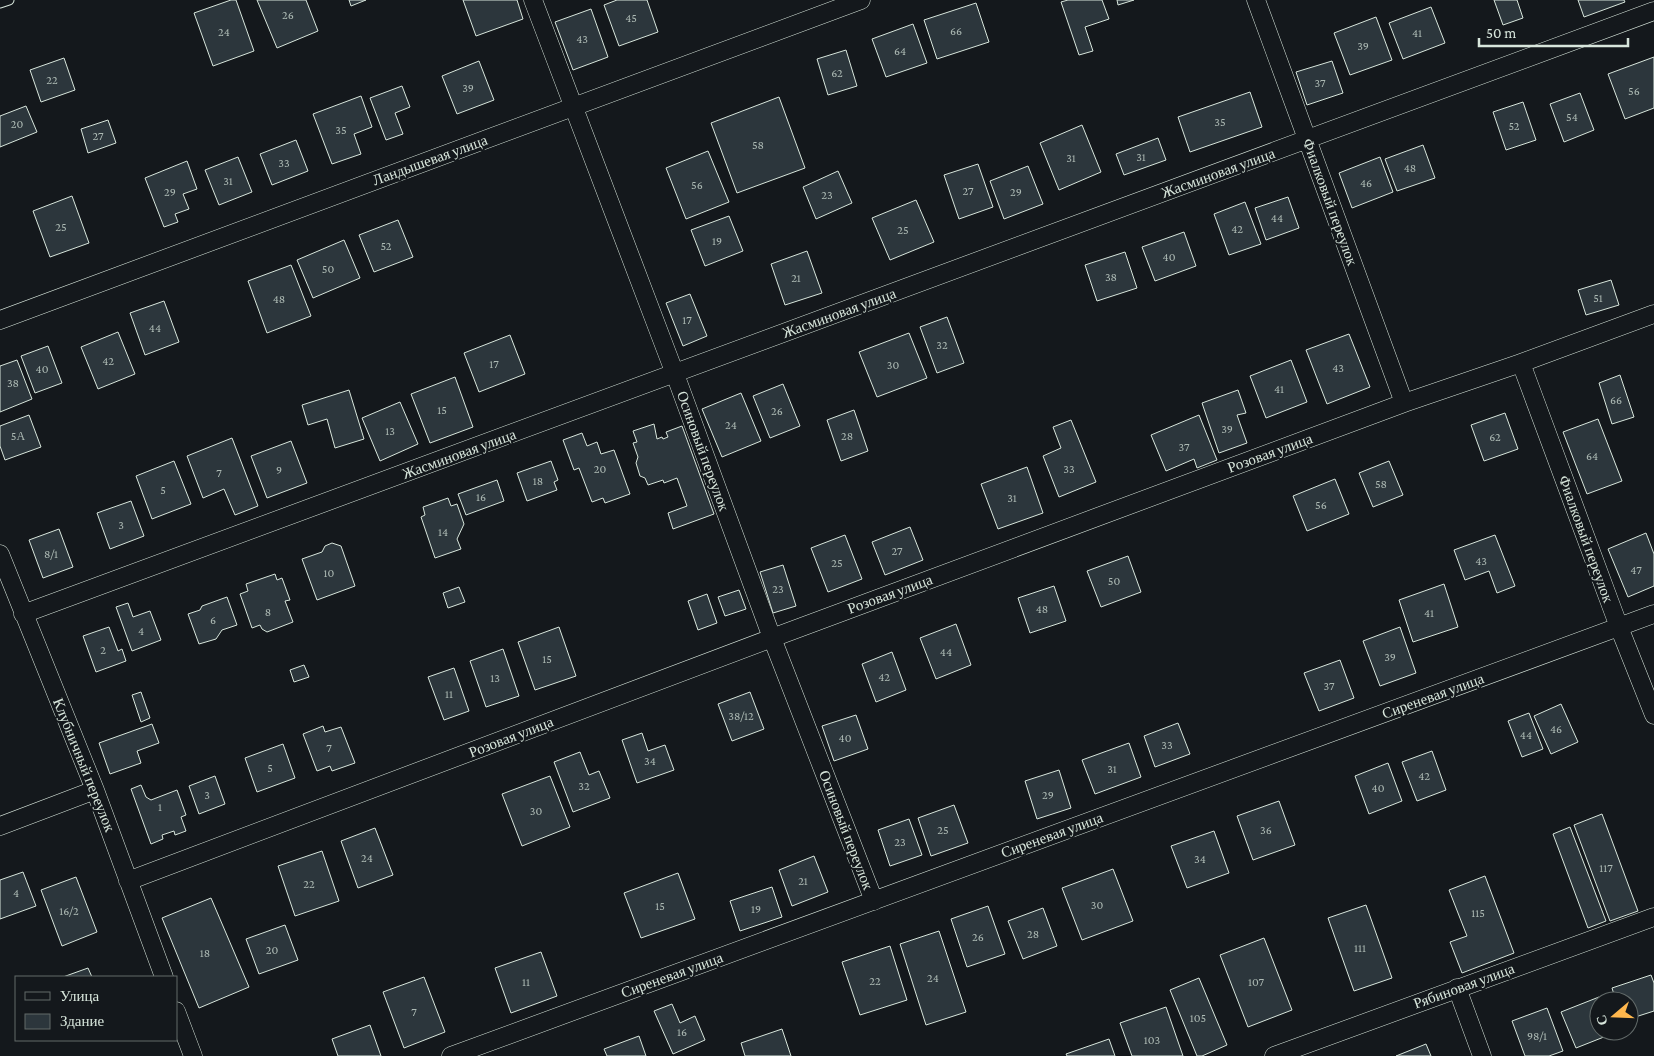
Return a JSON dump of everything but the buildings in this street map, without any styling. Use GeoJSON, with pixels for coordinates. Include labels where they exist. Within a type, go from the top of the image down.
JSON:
{"type":"FeatureCollection","features":[{"type":"Feature","properties":{"kind":"street","name":"Осиновый переулок"},"geometry":{"type":"LineString","coordinates":[[532,0],[675,374],[772,638],[874,901]]}},
{"type":"Feature","properties":{"kind":"street","name":"Ландышевая улица"},"geometry":{"type":"LineString","coordinates":[[0,320],[861,0]]}},
{"type":"Feature","properties":{"kind":"street","name":"Фиалковый переулок"},"geometry":{"type":"LineString","coordinates":[[1256,0],[1404,403]]}},
{"type":"Feature","properties":{"kind":"street","name":"Жасминовая улица"},"geometry":{"type":"LineString","coordinates":[[23,614],[1654,12]]}},
{"type":"Feature","properties":{"kind":"street","name":"Розовая улица"},"geometry":{"type":"LineString","coordinates":[[128,881],[772,638],[1404,403],[1521,363],[1654,314]]}},
{"type":"Feature","properties":{"kind":"street","name":"Фиалковый переулок"},"geometry":{"type":"LineString","coordinates":[[1521,363],[1619,627],[1654,715]]}},
{"type":"Feature","properties":{"kind":"street","name":"Клубничный переулок"},"geometry":{"type":"LineString","coordinates":[[0,554],[95,790],[164,976]]}},
{"type":"Feature","properties":{"kind":"street","name":"Сиреневая улица"},"geometry":{"type":"LineString","coordinates":[[450,1056],[1654,614]]}},
{"type":"Feature","properties":{"kind":"street"},"geometry":{"type":"LineString","coordinates":[[0,826],[95,790]]}},
{"type":"Feature","properties":{"kind":"street","name":"Рябиновая улица"},"geometry":{"type":"LineString","coordinates":[[1274,1056],[1654,917]]}},
{"type":"Feature","properties":{"kind":"street"},"geometry":{"type":"LineString","coordinates":[[1457,988],[1482,1056]]}},
{"type":"Feature","properties":{"kind":"street"},"geometry":{"type":"LineString","coordinates":[[178,1016],[193,1056]]}},
{"type":"Feature","properties":{"kind":"lane"},"geometry":{"type":"LineString","coordinates":[[0,3],[9,0]]}}]}
